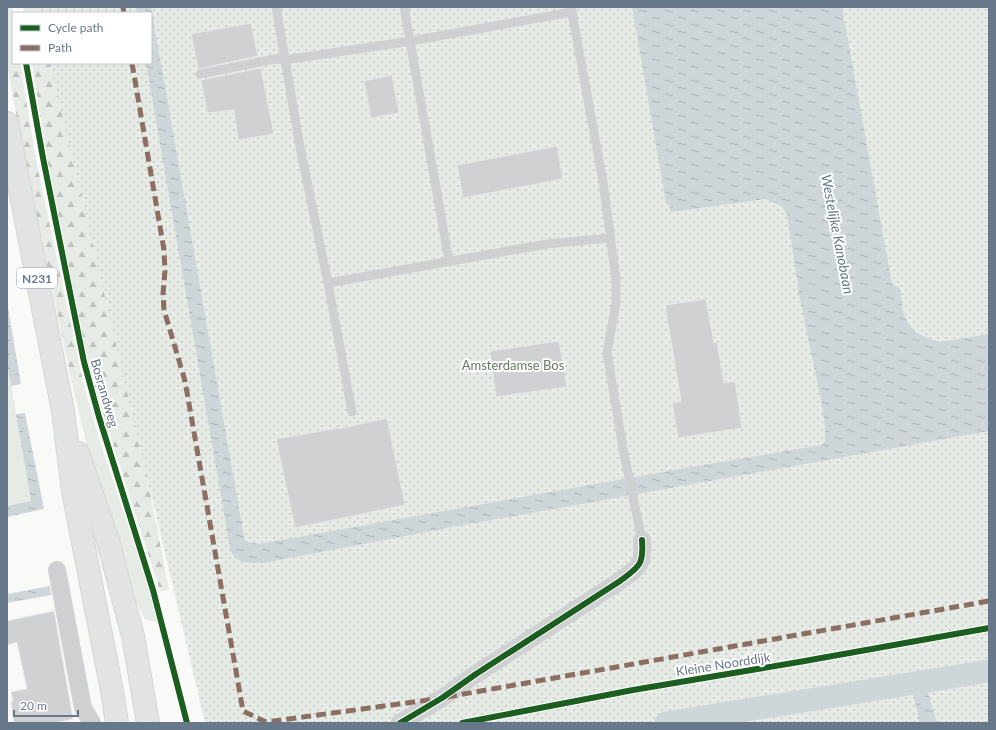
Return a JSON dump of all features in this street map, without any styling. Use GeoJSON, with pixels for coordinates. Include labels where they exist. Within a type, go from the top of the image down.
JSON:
{"type":"FeatureCollection","features":[{"type":"Feature","properties":{"kind":"main road","name":"N231"},"geometry":{"type":"LineString","coordinates":[[7,123],[63,410],[73,491],[117,723]]}},
{"type":"Feature","properties":{"kind":"main road","name":"N231"},"geometry":{"type":"LineString","coordinates":[[63,410],[112,556],[133,636],[148,723]]}},
{"type":"Feature","properties":{"kind":"street"},"geometry":{"type":"LineString","coordinates":[[400,723],[442,698],[482,670],[620,581],[637,568],[643,556],[642,540]]}},
{"type":"Feature","properties":{"kind":"street"},"geometry":{"type":"LineString","coordinates":[[57,570],[83,708],[92,723]]}},
{"type":"Feature","properties":{"kind":"lane"},"geometry":{"type":"LineString","coordinates":[[276,7],[300,147],[328,283],[352,412]]}},
{"type":"Feature","properties":{"kind":"lane"},"geometry":{"type":"LineString","coordinates":[[404,7],[449,261]]}},
{"type":"Feature","properties":{"kind":"lane"},"geometry":{"type":"LineString","coordinates":[[200,74],[275,59],[285,60],[411,41],[571,9],[603,182],[616,279],[616,303],[607,353],[632,495],[642,540]]}},
{"type":"Feature","properties":{"kind":"lane"},"geometry":{"type":"LineString","coordinates":[[328,283],[547,244],[610,238]]}},
{"type":"Feature","properties":{"kind":"green space"},"geometry":{"type":"Polygon","coordinates":[[[7,7],[12,7],[12,64],[20,64],[35,155],[83,382],[72,383],[24,157],[7,64],[7,7]]]}},
{"type":"Feature","properties":{"kind":"green space"},"geometry":{"type":"Polygon","coordinates":[[[23,7],[99,7],[100,12],[24,12],[23,7]]]}},
{"type":"Feature","properties":{"kind":"green space","name":"Amsterdamse Bos"},"geometry":{"type":"Polygon","coordinates":[[[36,7],[989,7],[989,723],[205,723],[50,64],[152,64],[152,12],[38,12],[36,7]]]}},
{"type":"Feature","properties":{"kind":"green space"},"geometry":{"type":"Polygon","coordinates":[[[32,64],[109,64],[127,353],[153,508],[169,590],[160,591],[97,394],[85,347],[50,176],[32,64]]]}},
{"type":"Feature","properties":{"kind":"green space"},"geometry":{"type":"Polygon","coordinates":[[[7,363],[32,501],[7,506],[7,363]]]}},
{"type":"Feature","properties":{"kind":"green space"},"geometry":{"type":"Polygon","coordinates":[[[83,382],[100,442],[151,594],[157,622],[145,620],[126,580],[95,480],[72,383],[83,382]]]}},
{"type":"Feature","properties":{"kind":"water"},"geometry":{"type":"Polygon","coordinates":[[[136,7],[151,7],[152,12],[137,12],[136,7]]]}},
{"type":"Feature","properties":{"kind":"water","name":"Westelijke Kanobaan"},"geometry":{"type":"Polygon","coordinates":[[[632,7],[842,7],[892,284],[900,288],[903,312],[909,325],[918,334],[940,342],[989,334],[989,431],[442,529],[264,563],[243,562],[235,558],[230,548],[146,64],[152,64],[152,13],[245,542],[259,544],[822,445],[825,441],[825,428],[822,405],[800,300],[787,214],[781,206],[765,199],[671,212],[670,206],[666,203],[632,7]]]}},
{"type":"Feature","properties":{"kind":"water"},"geometry":{"type":"Polygon","coordinates":[[[7,302],[21,384],[11,386],[7,363],[7,302]]]}},
{"type":"Feature","properties":{"kind":"water"},"geometry":{"type":"Polygon","coordinates":[[[25,413],[44,509],[7,517],[7,506],[31,501],[16,414],[25,413]]]}},
{"type":"Feature","properties":{"kind":"water"},"geometry":{"type":"Polygon","coordinates":[[[50,586],[51,595],[7,603],[7,594],[50,586]]]}},
{"type":"Feature","properties":{"kind":"water"},"geometry":{"type":"Polygon","coordinates":[[[922,673],[937,723],[920,723],[909,675],[922,673]]]}},
{"type":"Feature","properties":{"kind":"building"},"geometry":{"type":"Polygon","coordinates":[[[251,23],[258,56],[198,69],[191,34],[251,23]]]}},
{"type":"Feature","properties":{"kind":"building"},"geometry":{"type":"Polygon","coordinates":[[[261,68],[274,134],[238,140],[234,110],[207,113],[201,80],[261,68]]]}},
{"type":"Feature","properties":{"kind":"building"},"geometry":{"type":"Polygon","coordinates":[[[392,75],[399,113],[371,118],[364,81],[392,75]]]}},
{"type":"Feature","properties":{"kind":"building"},"geometry":{"type":"Polygon","coordinates":[[[557,146],[563,179],[463,198],[457,165],[557,146]]]}},
{"type":"Feature","properties":{"kind":"building"},"geometry":{"type":"Polygon","coordinates":[[[706,299],[714,343],[717,342],[724,383],[735,381],[742,428],[678,438],[672,403],[681,401],[665,305],[706,299]]]}},
{"type":"Feature","properties":{"kind":"building"},"geometry":{"type":"Polygon","coordinates":[[[559,341],[567,387],[496,397],[490,351],[559,341]]]}},
{"type":"Feature","properties":{"kind":"building"},"geometry":{"type":"Polygon","coordinates":[[[387,418],[405,505],[295,528],[276,439],[338,429],[387,418]]]}},
{"type":"Feature","properties":{"kind":"building"},"geometry":{"type":"Polygon","coordinates":[[[54,611],[73,719],[54,723],[14,723],[11,692],[27,689],[17,642],[7,645],[7,621],[54,611]]]}},
{"type":"Feature","properties":{"kind":"waterway"},"geometry":{"type":"LineString","coordinates":[[666,723],[989,671]]}},
{"type":"Feature","properties":{"kind":"marked path"},"geometry":{"type":"LineString","coordinates":[[123,7],[124,12]]}},
{"type":"Feature","properties":{"kind":"marked path"},"geometry":{"type":"LineString","coordinates":[[132,64],[164,250],[164,310],[185,381],[243,711],[266,722],[436,699]]}},
{"type":"Feature","properties":{"kind":"marked path"},"geometry":{"type":"LineString","coordinates":[[447,697],[989,601]]}},
{"type":"Feature","properties":{"kind":"cycle path","name":"Bosrandweg"},"geometry":{"type":"LineString","coordinates":[[26,64],[43,158],[84,362],[99,417],[153,590],[187,723]]}},
{"type":"Feature","properties":{"kind":"cycle path"},"geometry":{"type":"LineString","coordinates":[[400,723],[442,698],[476,674],[620,581],[639,565],[642,555],[642,540]]}},
{"type":"Feature","properties":{"kind":"cycle path","name":"Kleine Noorddijk"},"geometry":{"type":"LineString","coordinates":[[462,723],[633,690],[989,628]]}}]}
